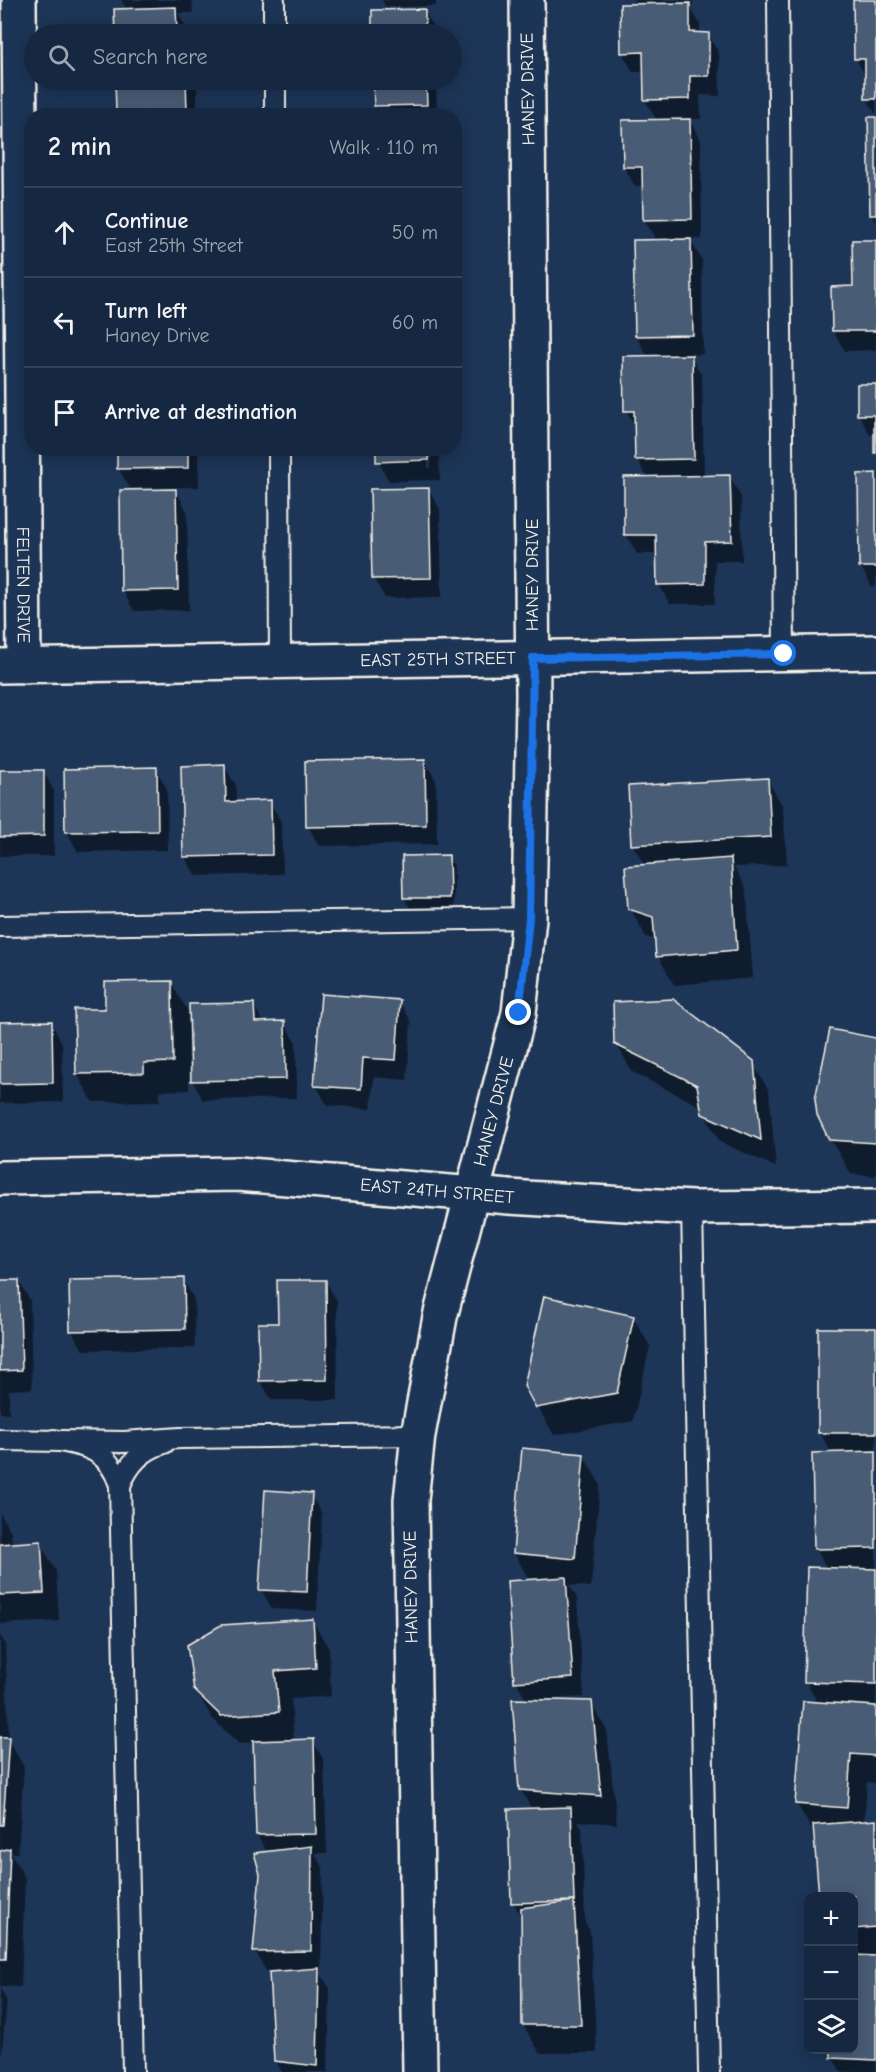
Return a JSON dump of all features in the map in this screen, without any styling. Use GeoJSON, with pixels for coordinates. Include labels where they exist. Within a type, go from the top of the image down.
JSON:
{"type":"FeatureCollection","features":[{"type":"Feature","properties":{"kind":"street","name":"FELTEN DRIVE"},"geometry":{"type":"LineString","coordinates":[[12,666],[19,0]]}},
{"type":"Feature","properties":{"kind":"street","name":"HANEY DRIVE"},"geometry":{"type":"LineString","coordinates":[[420,2072],[411,1500],[418,1436],[440,1317],[519,1013],[529,918],[533,658],[527,0]]}},
{"type":"Feature","properties":{"kind":"street","name":"EAST 25TH STREET"},"geometry":{"type":"LineString","coordinates":[[12,666],[876,652]]}},
{"type":"Feature","properties":{"kind":"street","name":"EAST 24TH STREET"},"geometry":{"type":"LineString","coordinates":[[0,1178],[238,1174],[472,1194],[692,1208],[876,1206]]}},
{"type":"Feature","properties":{"kind":"lane"},"geometry":{"type":"LineString","coordinates":[[274,0],[274,24]]}},
{"type":"Feature","properties":{"kind":"lane"},"geometry":{"type":"LineString","coordinates":[[778,0],[784,654]]}},
{"type":"Feature","properties":{"kind":"lane"},"geometry":{"type":"LineString","coordinates":[[275,90],[275,108]]}},
{"type":"Feature","properties":{"kind":"lane"},"geometry":{"type":"LineString","coordinates":[[279,456],[280,662]]}},
{"type":"Feature","properties":{"kind":"lane"},"geometry":{"type":"LineString","coordinates":[[0,926],[529,918]]}},
{"type":"Feature","properties":{"kind":"lane"},"geometry":{"type":"LineString","coordinates":[[692,1208],[709,2072]]}},
{"type":"Feature","properties":{"kind":"lane"},"geometry":{"type":"LineString","coordinates":[[0,1440],[124,1442],[180,1438],[418,1436]]}},
{"type":"Feature","properties":{"kind":"lane"},"geometry":{"type":"LineString","coordinates":[[120,1485],[128,1468],[140,1454],[157,1445],[180,1438]]}},
{"type":"Feature","properties":{"kind":"lane"},"geometry":{"type":"LineString","coordinates":[[54,1440],[81,1444],[92,1449],[108,1462],[120,1485],[133,2072]]}},
{"type":"Feature","properties":{"kind":"building"},"geometry":{"type":"Polygon","coordinates":[[[853,0],[876,0],[876,99],[865,99],[865,59],[854,59],[853,0]]]}},
{"type":"Feature","properties":{"kind":"building"},"geometry":{"type":"Polygon","coordinates":[[[690,3],[690,32],[709,33],[709,76],[690,76],[690,99],[644,100],[643,52],[621,53],[620,4],[690,3]]]}},
{"type":"Feature","properties":{"kind":"building"},"geometry":{"type":"Polygon","coordinates":[[[176,7],[177,24],[115,24],[114,9],[176,7]]]}},
{"type":"Feature","properties":{"kind":"building"},"geometry":{"type":"Polygon","coordinates":[[[425,9],[425,24],[372,24],[372,10],[425,9]]]}},
{"type":"Feature","properties":{"kind":"building"},"geometry":{"type":"Polygon","coordinates":[[[115,90],[186,90],[187,108],[116,108],[115,90]]]}},
{"type":"Feature","properties":{"kind":"building"},"geometry":{"type":"Polygon","coordinates":[[[373,90],[426,90],[427,105],[374,106],[373,90]]]}},
{"type":"Feature","properties":{"kind":"building"},"geometry":{"type":"Polygon","coordinates":[[[868,117],[876,117],[876,215],[870,215],[868,117]]]}},
{"type":"Feature","properties":{"kind":"building"},"geometry":{"type":"Polygon","coordinates":[[[690,119],[692,219],[643,220],[642,167],[623,167],[622,120],[690,119]]]}},
{"type":"Feature","properties":{"kind":"building"},"geometry":{"type":"Polygon","coordinates":[[[691,239],[693,335],[635,336],[633,240],[691,239]]]}},
{"type":"Feature","properties":{"kind":"building"},"geometry":{"type":"Polygon","coordinates":[[[852,240],[876,240],[876,331],[832,331],[831,287],[853,286],[852,240]]]}},
{"type":"Feature","properties":{"kind":"building"},"geometry":{"type":"Polygon","coordinates":[[[692,355],[694,459],[635,460],[634,411],[624,411],[623,356],[692,355]]]}},
{"type":"Feature","properties":{"kind":"building"},"geometry":{"type":"Polygon","coordinates":[[[857,384],[876,384],[876,453],[874,453],[874,415],[857,415],[857,384]]]}},
{"type":"Feature","properties":{"kind":"building"},"geometry":{"type":"Polygon","coordinates":[[[117,456],[188,456],[188,468],[117,469],[117,456]]]}},
{"type":"Feature","properties":{"kind":"building"},"geometry":{"type":"Polygon","coordinates":[[[376,456],[429,456],[429,460],[376,462],[376,456]]]}},
{"type":"Feature","properties":{"kind":"building"},"geometry":{"type":"Polygon","coordinates":[[[876,473],[876,567],[859,567],[858,474],[876,473]]]}},
{"type":"Feature","properties":{"kind":"building"},"geometry":{"type":"Polygon","coordinates":[[[730,475],[732,541],[705,542],[705,584],[657,585],[656,535],[624,535],[624,477],[730,475]]]}},
{"type":"Feature","properties":{"kind":"building"},"geometry":{"type":"Polygon","coordinates":[[[429,488],[431,578],[372,579],[370,489],[429,488]]]}},
{"type":"Feature","properties":{"kind":"building"},"geometry":{"type":"Polygon","coordinates":[[[176,489],[178,590],[121,591],[120,490],[176,489]]]}},
{"type":"Feature","properties":{"kind":"building"},"geometry":{"type":"Polygon","coordinates":[[[425,759],[426,825],[306,827],[305,761],[425,759]]]}},
{"type":"Feature","properties":{"kind":"building"},"geometry":{"type":"Polygon","coordinates":[[[225,764],[226,802],[271,800],[272,855],[183,857],[181,766],[225,764]]]}},
{"type":"Feature","properties":{"kind":"building"},"geometry":{"type":"Polygon","coordinates":[[[157,767],[158,831],[65,832],[64,769],[157,767]]]}},
{"type":"Feature","properties":{"kind":"building"},"geometry":{"type":"Polygon","coordinates":[[[0,770],[44,770],[44,836],[0,837],[0,770]]]}},
{"type":"Feature","properties":{"kind":"building"},"geometry":{"type":"Polygon","coordinates":[[[768,778],[771,837],[631,845],[628,786],[768,778]]]}},
{"type":"Feature","properties":{"kind":"building"},"geometry":{"type":"Polygon","coordinates":[[[449,855],[450,898],[403,898],[402,856],[449,855]]]}},
{"type":"Feature","properties":{"kind":"building"},"geometry":{"type":"Polygon","coordinates":[[[731,858],[737,950],[656,957],[653,917],[628,909],[625,866],[731,858]]]}},
{"type":"Feature","properties":{"kind":"building"},"geometry":{"type":"Polygon","coordinates":[[[172,981],[173,1062],[144,1063],[144,1073],[76,1074],[74,1009],[105,1009],[105,982],[172,981]]]}},
{"type":"Feature","properties":{"kind":"building"},"geometry":{"type":"Polygon","coordinates":[[[321,994],[400,1000],[396,1060],[363,1058],[361,1089],[314,1086],[321,994]]]}},
{"type":"Feature","properties":{"kind":"building"},"geometry":{"type":"Polygon","coordinates":[[[673,999],[754,1061],[761,1140],[702,1114],[697,1085],[614,1044],[613,1002],[673,999]]]}},
{"type":"Feature","properties":{"kind":"building"},"geometry":{"type":"Polygon","coordinates":[[[254,1003],[255,1022],[285,1021],[286,1079],[191,1081],[189,1004],[254,1003]]]}},
{"type":"Feature","properties":{"kind":"building"},"geometry":{"type":"Polygon","coordinates":[[[52,1021],[53,1083],[0,1084],[0,1022],[52,1021]]]}},
{"type":"Feature","properties":{"kind":"building"},"geometry":{"type":"Polygon","coordinates":[[[830,1029],[876,1038],[876,1143],[829,1140],[817,1115],[815,1099],[830,1029]]]}},
{"type":"Feature","properties":{"kind":"building"},"geometry":{"type":"Polygon","coordinates":[[[184,1278],[185,1329],[70,1331],[69,1280],[184,1278]]]}},
{"type":"Feature","properties":{"kind":"building"},"geometry":{"type":"Polygon","coordinates":[[[0,1280],[19,1280],[22,1370],[0,1371],[0,1280]]]}},
{"type":"Feature","properties":{"kind":"building"},"geometry":{"type":"Polygon","coordinates":[[[277,1280],[326,1280],[327,1380],[259,1381],[258,1323],[278,1323],[277,1280]]]}},
{"type":"Feature","properties":{"kind":"building"},"geometry":{"type":"Polygon","coordinates":[[[544,1296],[634,1316],[617,1393],[536,1408],[524,1386],[544,1296]]]}},
{"type":"Feature","properties":{"kind":"building"},"geometry":{"type":"Polygon","coordinates":[[[818,1328],[876,1328],[876,1433],[818,1433],[818,1328]]]}},
{"type":"Feature","properties":{"kind":"building"},"geometry":{"type":"Polygon","coordinates":[[[522,1448],[584,1454],[575,1559],[513,1553],[522,1448]]]}},
{"type":"Feature","properties":{"kind":"building"},"geometry":{"type":"Polygon","coordinates":[[[876,1451],[876,1548],[814,1549],[812,1453],[876,1451]]]}},
{"type":"Feature","properties":{"kind":"building"},"geometry":{"type":"Polygon","coordinates":[[[265,1490],[312,1493],[307,1592],[259,1590],[265,1490]]]}},
{"type":"Feature","properties":{"kind":"building"},"geometry":{"type":"Polygon","coordinates":[[[41,1541],[44,1593],[0,1595],[0,1544],[41,1541]]]}},
{"type":"Feature","properties":{"kind":"building"},"geometry":{"type":"Polygon","coordinates":[[[807,1567],[876,1569],[876,1684],[804,1682],[807,1567]]]}},
{"type":"Feature","properties":{"kind":"building"},"geometry":{"type":"Polygon","coordinates":[[[566,1577],[573,1678],[514,1682],[507,1581],[566,1577]]]}},
{"type":"Feature","properties":{"kind":"building"},"geometry":{"type":"Polygon","coordinates":[[[313,1619],[316,1668],[275,1671],[279,1712],[221,1716],[194,1690],[187,1645],[221,1625],[313,1619]]]}},
{"type":"Feature","properties":{"kind":"building"},"geometry":{"type":"Polygon","coordinates":[[[512,1699],[592,1701],[601,1796],[519,1790],[512,1699]]]}},
{"type":"Feature","properties":{"kind":"building"},"geometry":{"type":"Polygon","coordinates":[[[803,1701],[876,1706],[876,1756],[851,1754],[847,1808],[795,1804],[803,1701]]]}},
{"type":"Feature","properties":{"kind":"building"},"geometry":{"type":"Polygon","coordinates":[[[0,1737],[9,1737],[3,1825],[0,1825],[0,1737]]]}},
{"type":"Feature","properties":{"kind":"building"},"geometry":{"type":"Polygon","coordinates":[[[314,1739],[316,1834],[256,1835],[253,1741],[314,1739]]]}},
{"type":"Feature","properties":{"kind":"building"},"geometry":{"type":"Polygon","coordinates":[[[571,1807],[574,1901],[511,1903],[508,1809],[571,1807]]]}},
{"type":"Feature","properties":{"kind":"building"},"geometry":{"type":"Polygon","coordinates":[[[876,1820],[876,1927],[858,1929],[858,1892],[819,1892],[813,1825],[876,1820]]]}},
{"type":"Feature","properties":{"kind":"building"},"geometry":{"type":"Polygon","coordinates":[[[312,1846],[311,1951],[253,1952],[260,1874],[254,1853],[312,1846]]]}},
{"type":"Feature","properties":{"kind":"building"},"geometry":{"type":"Polygon","coordinates":[[[10,1848],[6,1959],[0,1959],[0,1851],[10,1848]]]}},
{"type":"Feature","properties":{"kind":"building"},"geometry":{"type":"Polygon","coordinates":[[[574,1901],[581,2025],[522,2025],[521,1908],[574,1901]]]}},
{"type":"Feature","properties":{"kind":"building"},"geometry":{"type":"Polygon","coordinates":[[[858,1955],[876,1956],[876,2060],[831,2058],[831,2054],[858,2054],[858,1955]]]}},
{"type":"Feature","properties":{"kind":"building"},"geometry":{"type":"Polygon","coordinates":[[[319,1968],[317,2066],[274,2061],[269,1972],[319,1968]]]}},
{"type":"Feature","properties":{"kind":"route"},"geometry":{"type":"LineString","coordinates":[[519,1013],[529,918],[533,658],[784,654]]}}]}
